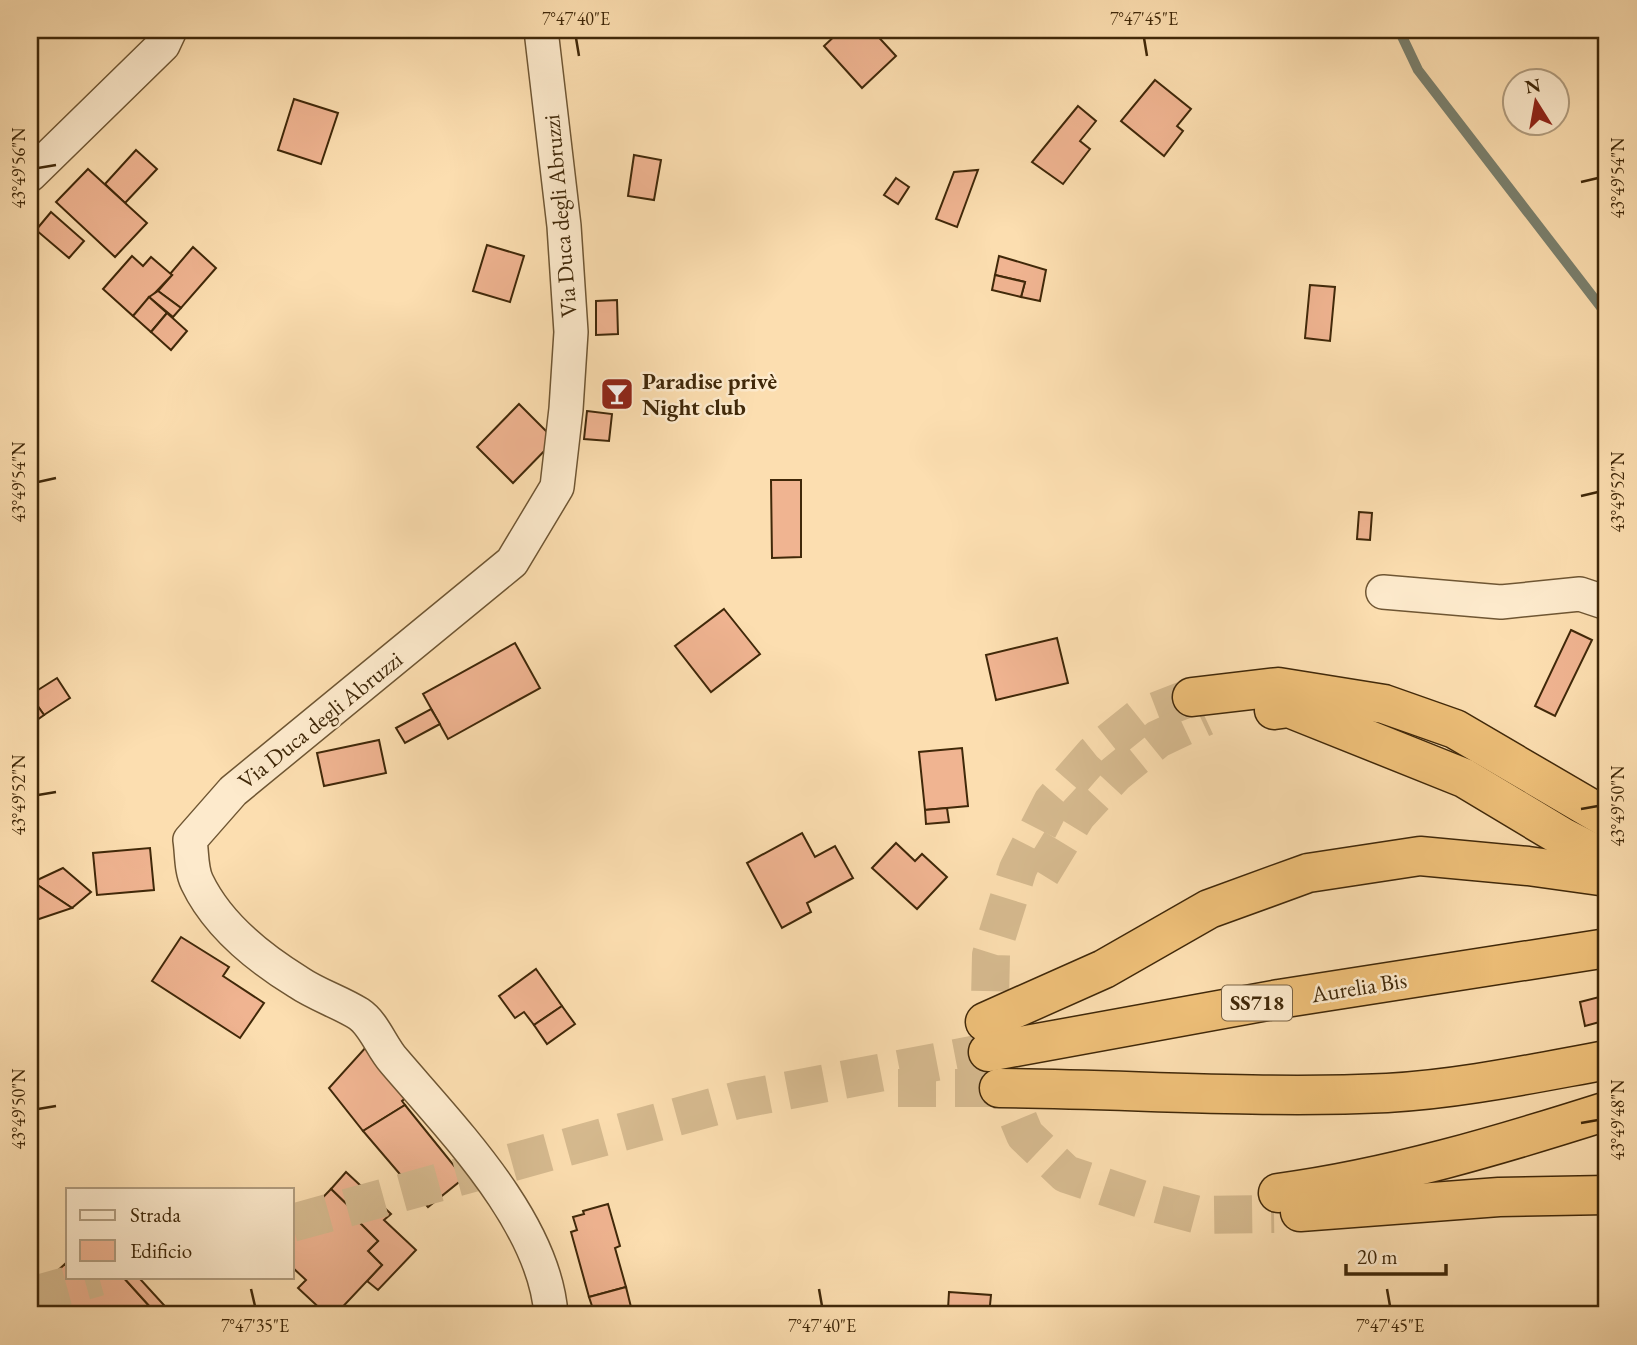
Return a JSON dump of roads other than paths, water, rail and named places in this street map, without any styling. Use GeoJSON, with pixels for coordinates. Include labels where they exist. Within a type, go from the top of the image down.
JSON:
{"type":"FeatureCollection","features":[{"type":"Feature","properties":{"kind":"highway"},"geometry":{"type":"LineString","coordinates":[[1592,809],[1455,729],[1384,704],[1278,687],[1199,707],[1289,708],[1464,778],[1564,838],[1607,860]]}},
{"type":"Feature","properties":{"kind":"highway","name":"Aurelia Bis"},"geometry":{"type":"LineString","coordinates":[[1607,877],[1528,866],[1420,856],[1308,873],[1209,909],[987,1037],[1279,999],[1607,948]]}},
{"type":"Feature","properties":{"kind":"highway"},"geometry":{"type":"LineString","coordinates":[[999,1088],[1304,1095],[1390,1093],[1543,1072],[1607,1060]]}},
{"type":"Feature","properties":{"kind":"highway"},"geometry":{"type":"LineString","coordinates":[[1607,1111],[1445,1159],[1324,1187],[1276,1204],[1607,1195]]}},
{"type":"Feature","properties":{"kind":"street"},"geometry":{"type":"LineString","coordinates":[[30,175],[163,45],[170,30]]}},
{"type":"Feature","properties":{"kind":"street","name":"Via Duca degli Abruzzi"},"geometry":{"type":"LineString","coordinates":[[541,30],[565,226],[571,332],[558,487],[512,562],[233,791],[190,840],[196,880],[213,908],[251,948],[298,983],[362,1016],[392,1059],[482,1166],[532,1242],[550,1298],[551,1315]]}},
{"type":"Feature","properties":{"kind":"street"},"geometry":{"type":"LineString","coordinates":[[1383,592],[1501,602],[1580,594],[1607,603]]}},
{"type":"Feature","properties":{"kind":"waterway"},"geometry":{"type":"LineString","coordinates":[[1399,30],[1418,70],[1607,315]]}},
{"type":"Feature","properties":{"kind":"tunnel"},"geometry":{"type":"LineString","coordinates":[[1192,697],[1140,717],[1094,754],[1052,802],[1018,869],[991,955],[990,1000],[995,1063],[1025,1135],[1066,1174],[1199,1215],[1274,1214]]}},
{"type":"Feature","properties":{"kind":"tunnel"},"geometry":{"type":"LineString","coordinates":[[1041,874],[1077,815],[1115,774],[1158,739],[1205,717]]}},
{"type":"Feature","properties":{"kind":"tunnel"},"geometry":{"type":"LineString","coordinates":[[294,1222],[738,1100],[988,1052]]}},
{"type":"Feature","properties":{"kind":"tunnel"},"geometry":{"type":"LineString","coordinates":[[898,1088],[999,1088]]}},
{"type":"Feature","properties":{"kind":"tunnel"},"geometry":{"type":"LineString","coordinates":[[30,1296],[95,1278]]}},
{"type":"Feature","properties":{"kind":"place","name":"Paradise privè Night club"},"geometry":{"type":"Point","coordinates":[617,394]}}]}
